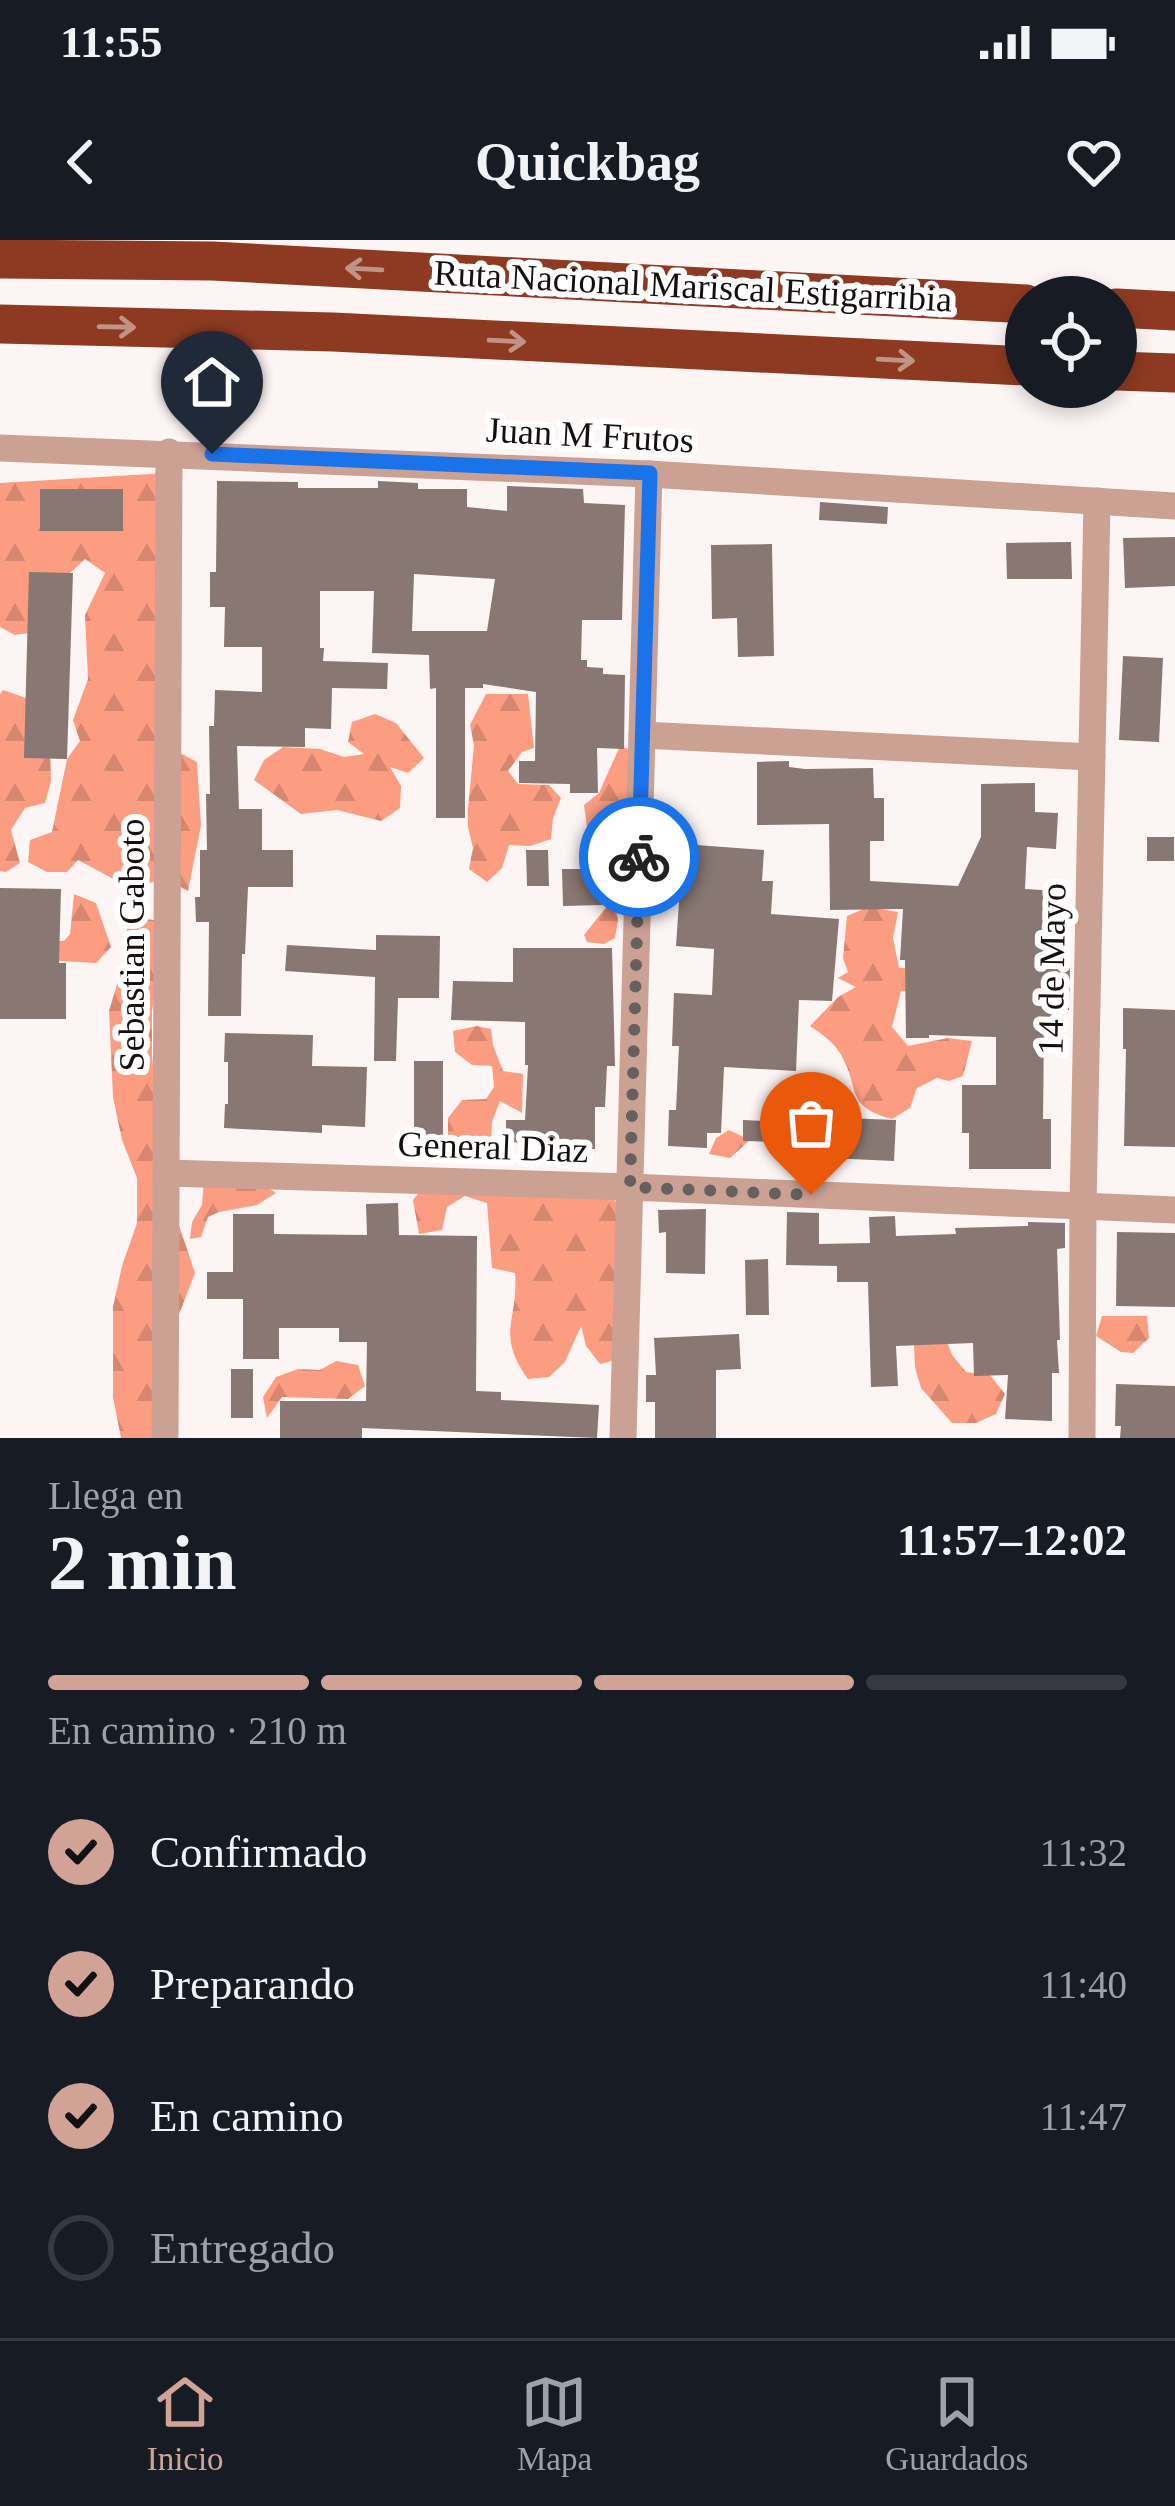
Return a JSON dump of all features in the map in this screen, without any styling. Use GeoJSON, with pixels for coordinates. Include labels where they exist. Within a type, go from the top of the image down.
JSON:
{"type":"FeatureCollection","features":[{"type":"Feature","properties":{"kind":"highway","name":"Ruta Nacional Mariscal Estigarribia"},"geometry":{"type":"LineString","coordinates":[[0,259],[212,261],[1005,303]]}},
{"type":"Feature","properties":{"kind":"highway"},"geometry":{"type":"LineString","coordinates":[[1137,309],[1175,311]]}},
{"type":"Feature","properties":{"kind":"highway","name":"Ruta Nacional Mariscal Estigarribia"},"geometry":{"type":"LineString","coordinates":[[0,324],[333,332],[1005,365]]}},
{"type":"Feature","properties":{"kind":"highway"},"geometry":{"type":"LineString","coordinates":[[1137,371],[1175,374]]}},
{"type":"Feature","properties":{"kind":"street","name":"Juan M Frutos"},"geometry":{"type":"LineString","coordinates":[[0,448],[650,473],[1175,506]]}},
{"type":"Feature","properties":{"kind":"street","name":"Sebastian Gaboto"},"geometry":{"type":"LineString","coordinates":[[165,1438],[169,452]]}},
{"type":"Feature","properties":{"kind":"street"},"geometry":{"type":"LineString","coordinates":[[623,1438],[650,473]]}},
{"type":"Feature","properties":{"kind":"street","name":"14 de Mayo"},"geometry":{"type":"LineString","coordinates":[[1082,1438],[1097,500]]}},
{"type":"Feature","properties":{"kind":"street"},"geometry":{"type":"LineString","coordinates":[[642,735],[1092,757]]}},
{"type":"Feature","properties":{"kind":"street","name":"General Diaz"},"geometry":{"type":"LineString","coordinates":[[168,1173],[1175,1210]]}},
{"type":"Feature","properties":{"kind":"green space"},"geometry":{"type":"Polygon","coordinates":[[[167,473],[167,746],[197,762],[201,825],[188,891],[162,877],[139,889],[78,860],[67,872],[47,872],[28,862],[30,840],[52,832],[67,759],[80,741],[73,720],[88,679],[85,615],[105,573],[85,559],[53,589],[36,632],[15,635],[0,627],[0,483],[167,473]]]}},
{"type":"Feature","properties":{"kind":"green space"},"geometry":{"type":"Polygon","coordinates":[[[3,690],[29,699],[49,714],[51,781],[45,803],[25,808],[11,830],[20,863],[6,872],[0,871],[3,690]]]}},
{"type":"Feature","properties":{"kind":"green space"},"geometry":{"type":"Polygon","coordinates":[[[486,694],[528,694],[534,748],[522,752],[508,771],[518,784],[549,785],[561,798],[551,839],[530,846],[509,845],[502,868],[487,882],[469,869],[473,848],[468,827],[474,745],[470,725],[486,694]]]}},
{"type":"Feature","properties":{"kind":"green space"},"geometry":{"type":"Polygon","coordinates":[[[375,714],[396,723],[424,758],[408,773],[390,767],[401,786],[400,808],[381,821],[337,810],[301,814],[254,780],[264,760],[283,747],[320,749],[344,757],[364,754],[348,742],[352,722],[375,714]]]}},
{"type":"Feature","properties":{"kind":"green space"},"geometry":{"type":"Polygon","coordinates":[[[620,746],[637,752],[626,849],[604,841],[587,827],[584,805],[599,793],[620,746]]]}},
{"type":"Feature","properties":{"kind":"green space"},"geometry":{"type":"Polygon","coordinates":[[[74,894],[96,903],[111,947],[96,963],[26,959],[38,941],[64,941],[70,934],[74,894]]]}},
{"type":"Feature","properties":{"kind":"green space"},"geometry":{"type":"Polygon","coordinates":[[[607,906],[616,908],[615,938],[604,944],[587,942],[584,935],[607,906]]]}},
{"type":"Feature","properties":{"kind":"green space"},"geometry":{"type":"Polygon","coordinates":[[[868,907],[898,912],[893,938],[899,968],[967,968],[966,995],[901,991],[892,1027],[908,1046],[948,1038],[972,1041],[963,1076],[949,1081],[937,1078],[917,1088],[910,1108],[892,1119],[866,1108],[855,1094],[840,1053],[810,1026],[838,997],[856,987],[838,978],[848,972],[843,958],[847,916],[868,907]]]}},
{"type":"Feature","properties":{"kind":"green space"},"geometry":{"type":"Polygon","coordinates":[[[129,916],[159,921],[152,1058],[167,1146],[167,1189],[195,1273],[163,1356],[156,1438],[121,1438],[113,1397],[113,1307],[137,1223],[137,1178],[113,1097],[109,1011],[122,968],[129,916]]]}},
{"type":"Feature","properties":{"kind":"green space"},"geometry":{"type":"Polygon","coordinates":[[[477,1026],[491,1029],[503,1071],[523,1074],[522,1113],[500,1101],[491,1143],[448,1140],[448,1118],[462,1100],[486,1099],[494,1087],[492,1066],[472,1065],[455,1052],[453,1031],[477,1026]]]}},
{"type":"Feature","properties":{"kind":"green space"},"geometry":{"type":"Polygon","coordinates":[[[729,1130],[750,1140],[730,1158],[709,1154],[716,1138],[729,1130]]]}},
{"type":"Feature","properties":{"kind":"green space"},"geometry":{"type":"Polygon","coordinates":[[[204,1179],[257,1180],[276,1193],[257,1205],[208,1217],[201,1237],[190,1239],[192,1222],[202,1205],[204,1179]]]}},
{"type":"Feature","properties":{"kind":"green space"},"geometry":{"type":"Polygon","coordinates":[[[427,1183],[610,1194],[621,1209],[623,1358],[600,1364],[586,1346],[581,1326],[565,1362],[549,1377],[528,1379],[510,1338],[515,1273],[492,1268],[487,1203],[465,1196],[447,1207],[442,1230],[419,1234],[413,1200],[427,1183]]]}},
{"type":"Feature","properties":{"kind":"green space"},"geometry":{"type":"Polygon","coordinates":[[[912,1303],[944,1334],[966,1372],[990,1375],[1005,1394],[996,1414],[976,1423],[952,1423],[921,1388],[915,1367],[912,1303]]]}},
{"type":"Feature","properties":{"kind":"green space"},"geometry":{"type":"Polygon","coordinates":[[[1102,1316],[1147,1316],[1149,1338],[1133,1353],[1121,1352],[1096,1336],[1102,1316]]]}},
{"type":"Feature","properties":{"kind":"green space"},"geometry":{"type":"Polygon","coordinates":[[[336,1361],[358,1365],[365,1386],[348,1399],[282,1397],[267,1418],[263,1397],[276,1377],[298,1369],[320,1370],[336,1361]]]}},
{"type":"Feature","properties":{"kind":"building"},"geometry":{"type":"Polygon","coordinates":[[[217,481],[298,482],[298,488],[378,488],[378,481],[418,483],[418,489],[467,489],[467,507],[507,511],[507,486],[583,489],[584,503],[625,505],[622,620],[582,620],[581,660],[587,660],[587,667],[603,668],[603,674],[625,675],[624,749],[597,748],[598,793],[570,793],[570,784],[519,783],[519,761],[535,761],[536,692],[483,684],[483,688],[465,688],[465,818],[436,818],[436,688],[430,689],[429,655],[372,653],[374,591],[320,591],[323,661],[388,663],[387,689],[332,688],[331,729],[305,728],[305,747],[237,746],[239,809],[262,809],[262,850],[293,850],[293,887],[248,887],[241,1016],[208,1016],[209,922],[196,922],[195,897],[200,897],[200,850],[207,850],[209,726],[214,726],[215,690],[262,692],[262,647],[224,647],[225,607],[210,607],[210,572],[216,572],[217,481]],[[414,574],[412,631],[487,631],[495,579],[414,574]]]}},
{"type":"Feature","properties":{"kind":"building"},"geometry":{"type":"Polygon","coordinates":[[[40,489],[123,489],[123,531],[40,531],[40,489]]]}},
{"type":"Feature","properties":{"kind":"building"},"geometry":{"type":"Polygon","coordinates":[[[820,502],[888,507],[887,524],[819,520],[820,502]]]}},
{"type":"Feature","properties":{"kind":"building"},"geometry":{"type":"Polygon","coordinates":[[[1175,537],[1175,586],[1125,588],[1123,538],[1175,537]]]}},
{"type":"Feature","properties":{"kind":"building"},"geometry":{"type":"Polygon","coordinates":[[[1071,542],[1072,579],[1007,579],[1006,543],[1071,542]]]}},
{"type":"Feature","properties":{"kind":"building"},"geometry":{"type":"Polygon","coordinates":[[[772,544],[774,656],[738,657],[737,618],[712,619],[711,545],[772,544]]]}},
{"type":"Feature","properties":{"kind":"building"},"geometry":{"type":"Polygon","coordinates":[[[29,572],[73,573],[67,759],[24,758],[29,572]]]}},
{"type":"Feature","properties":{"kind":"building"},"geometry":{"type":"Polygon","coordinates":[[[1123,656],[1163,658],[1159,742],[1119,740],[1123,656]]]}},
{"type":"Feature","properties":{"kind":"building"},"geometry":{"type":"Polygon","coordinates":[[[789,761],[789,767],[805,769],[873,768],[874,798],[884,798],[884,841],[870,841],[870,881],[958,886],[981,837],[981,784],[1035,783],[1035,812],[1058,813],[1056,849],[1027,847],[1025,889],[1059,891],[1055,967],[1070,968],[1069,1010],[1053,1009],[1053,1027],[1044,1027],[1043,1119],[1051,1119],[1051,1169],[969,1169],[969,1133],[962,1133],[962,1085],[996,1085],[996,1037],[906,1038],[905,960],[900,960],[903,909],[830,910],[829,824],[757,825],[757,762],[789,761]]]}},
{"type":"Feature","properties":{"kind":"building"},"geometry":{"type":"Polygon","coordinates":[[[1147,837],[1174,837],[1174,861],[1147,861],[1147,837]]]}},
{"type":"Feature","properties":{"kind":"building"},"geometry":{"type":"Polygon","coordinates":[[[683,844],[764,850],[762,881],[773,881],[771,914],[839,919],[832,1001],[799,1000],[796,1071],[724,1067],[721,1133],[707,1133],[707,1148],[668,1146],[669,1110],[676,1110],[679,1046],[672,1046],[674,993],[712,995],[714,949],[676,946],[683,844]]]}},
{"type":"Feature","properties":{"kind":"building"},"geometry":{"type":"Polygon","coordinates":[[[526,850],[548,850],[549,886],[527,886],[526,850]]]}},
{"type":"Feature","properties":{"kind":"building"},"geometry":{"type":"Polygon","coordinates":[[[562,869],[601,869],[602,905],[563,906],[562,869]]]}},
{"type":"Feature","properties":{"kind":"building"},"geometry":{"type":"Polygon","coordinates":[[[0,888],[61,889],[59,963],[66,963],[66,1019],[0,1019],[0,888]]]}},
{"type":"Feature","properties":{"kind":"building"},"geometry":{"type":"Polygon","coordinates":[[[376,935],[440,936],[439,998],[398,998],[396,1061],[374,1061],[375,977],[285,971],[287,945],[376,950],[376,935]]]}},
{"type":"Feature","properties":{"kind":"building"},"geometry":{"type":"Polygon","coordinates":[[[513,948],[612,948],[615,1066],[607,1066],[605,1107],[595,1107],[595,1149],[506,1142],[506,1120],[525,1120],[525,1022],[451,1020],[453,981],[513,982],[513,948]]]}},
{"type":"Feature","properties":{"kind":"building"},"geometry":{"type":"Polygon","coordinates":[[[1123,1008],[1175,1010],[1175,1147],[1124,1146],[1123,1008]]]}},
{"type":"Feature","properties":{"kind":"building"},"geometry":{"type":"Polygon","coordinates":[[[225,1033],[313,1035],[312,1066],[367,1067],[365,1127],[322,1125],[322,1133],[224,1128],[228,1104],[225,1033]]]}},
{"type":"Feature","properties":{"kind":"building"},"geometry":{"type":"Polygon","coordinates":[[[414,1061],[443,1061],[443,1136],[414,1135],[414,1061]]]}},
{"type":"Feature","properties":{"kind":"building"},"geometry":{"type":"Polygon","coordinates":[[[787,1099],[844,1101],[844,1118],[896,1120],[894,1161],[784,1156],[784,1142],[743,1141],[743,1120],[786,1122],[787,1099]]]}},
{"type":"Feature","properties":{"kind":"building"},"geometry":{"type":"Polygon","coordinates":[[[398,1203],[399,1235],[477,1236],[476,1391],[501,1392],[501,1400],[599,1405],[597,1438],[362,1428],[362,1438],[280,1438],[280,1401],[366,1401],[367,1342],[339,1342],[339,1328],[279,1328],[279,1359],[243,1359],[243,1299],[207,1299],[207,1272],[233,1272],[233,1214],[274,1214],[274,1234],[367,1235],[366,1204],[398,1203]]]}},
{"type":"Feature","properties":{"kind":"building"},"geometry":{"type":"Polygon","coordinates":[[[706,1209],[705,1274],[666,1273],[666,1232],[659,1233],[658,1210],[706,1209]]]}},
{"type":"Feature","properties":{"kind":"building"},"geometry":{"type":"Polygon","coordinates":[[[787,1212],[819,1213],[819,1244],[870,1243],[869,1217],[895,1216],[896,1236],[956,1234],[955,1228],[1028,1226],[1028,1222],[1065,1223],[1065,1248],[1057,1249],[1060,1340],[1059,1373],[1052,1373],[1052,1421],[1005,1419],[1008,1375],[974,1376],[973,1343],[896,1346],[898,1386],[871,1387],[868,1282],[837,1282],[837,1266],[786,1265],[787,1212]]]}},
{"type":"Feature","properties":{"kind":"building"},"geometry":{"type":"Polygon","coordinates":[[[1117,1232],[1175,1233],[1175,1307],[1116,1306],[1117,1232]]]}},
{"type":"Feature","properties":{"kind":"building"},"geometry":{"type":"Polygon","coordinates":[[[768,1259],[769,1315],[746,1315],[745,1260],[768,1259]]]}},
{"type":"Feature","properties":{"kind":"building"},"geometry":{"type":"Polygon","coordinates":[[[739,1334],[741,1369],[716,1370],[716,1438],[655,1438],[655,1402],[646,1402],[646,1375],[656,1375],[654,1338],[739,1334]]]}},
{"type":"Feature","properties":{"kind":"building"},"geometry":{"type":"Polygon","coordinates":[[[231,1369],[253,1369],[253,1418],[231,1418],[231,1369]]]}},
{"type":"Feature","properties":{"kind":"building"},"geometry":{"type":"Polygon","coordinates":[[[1116,1384],[1175,1386],[1175,1438],[1120,1438],[1121,1426],[1115,1426],[1116,1384]]]}},
{"type":"Feature","properties":{"kind":"way so far"},"geometry":{"type":"LineString","coordinates":[[639,857],[630,1187],[811,1195]]}},
{"type":"Feature","properties":{"kind":"route"},"geometry":{"type":"LineString","coordinates":[[212,454],[650,473],[639,857]]}}]}
